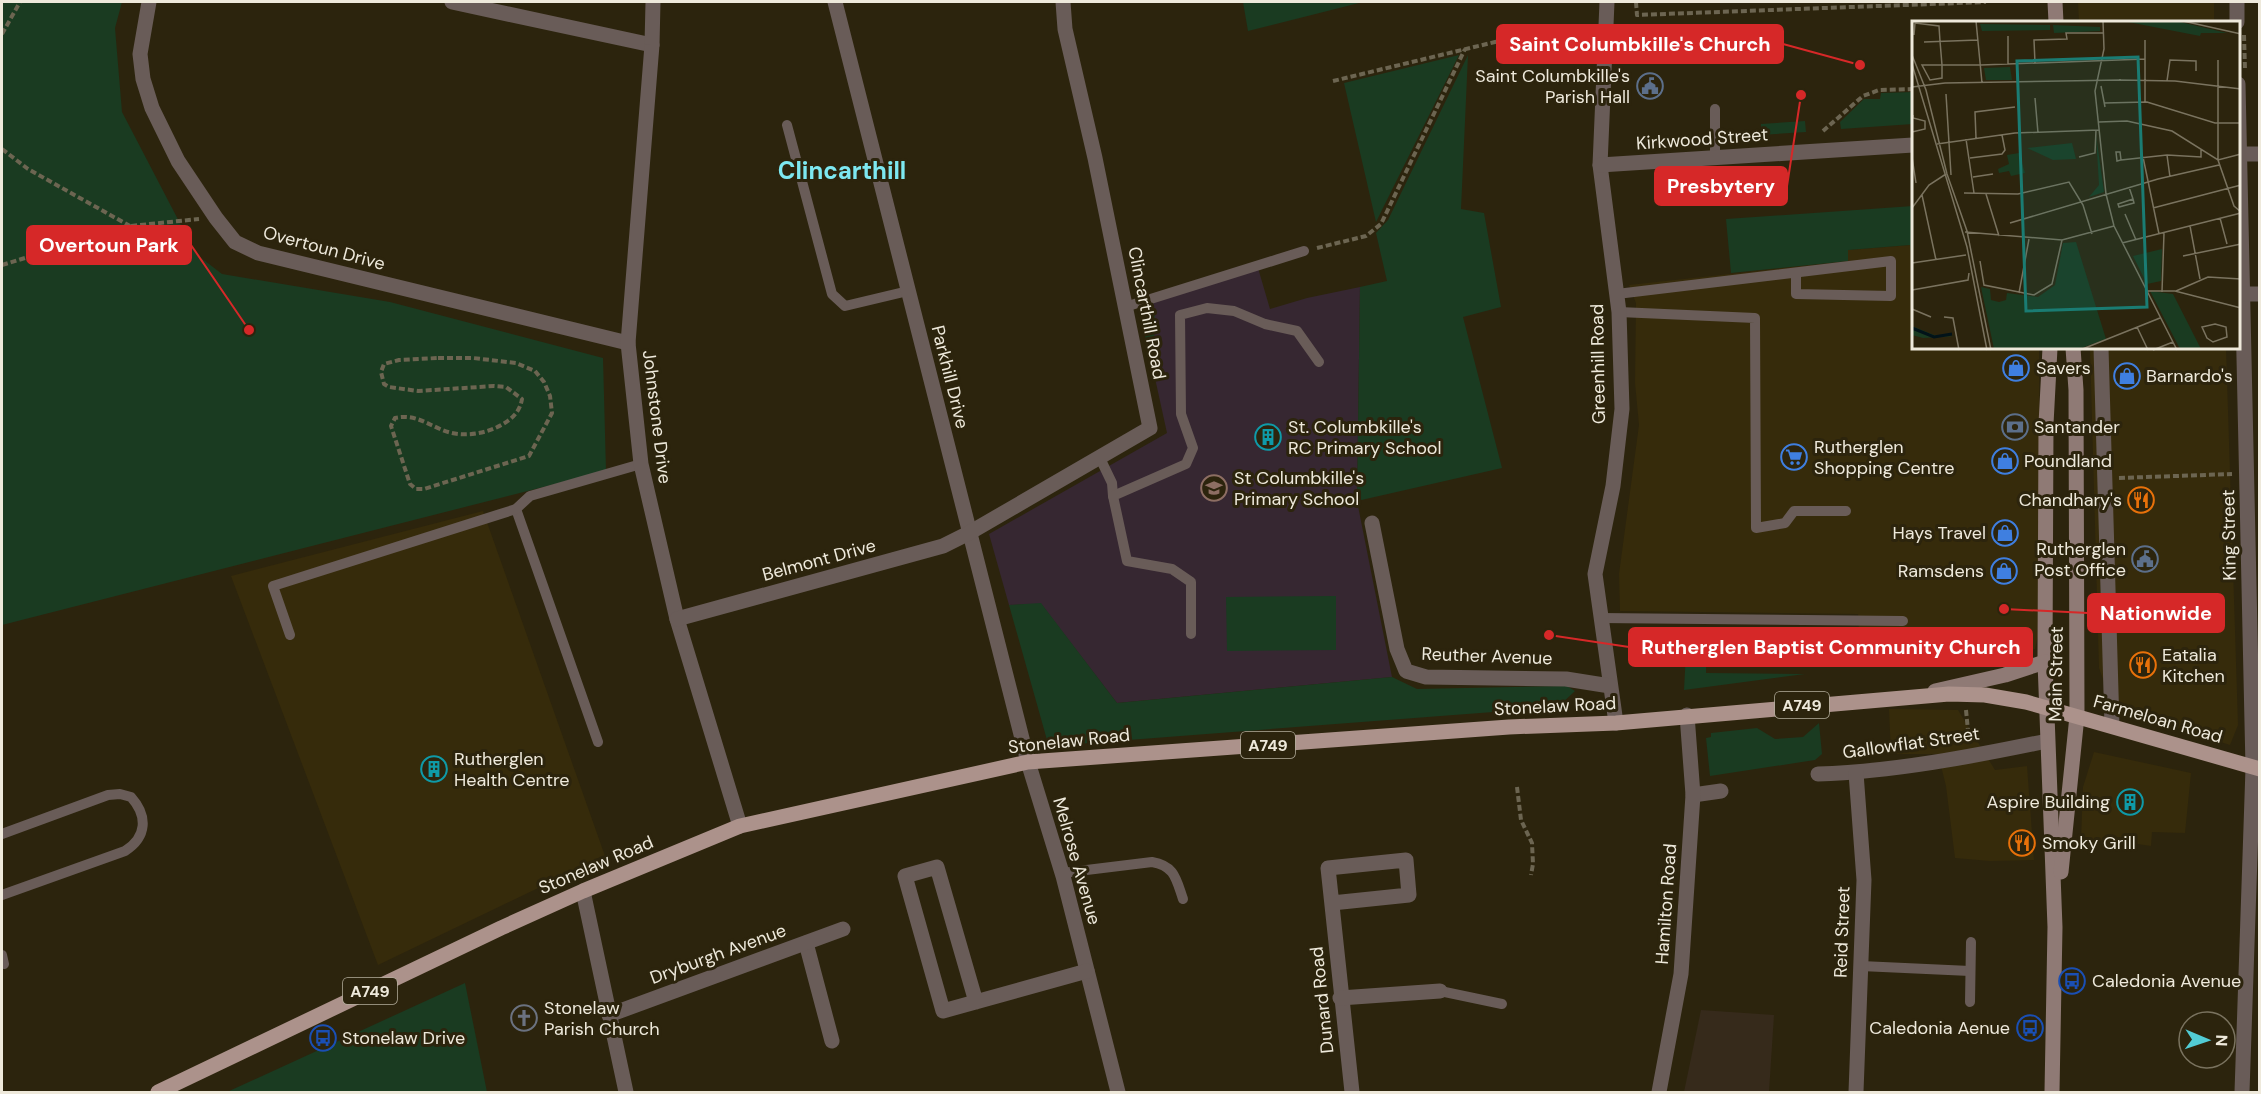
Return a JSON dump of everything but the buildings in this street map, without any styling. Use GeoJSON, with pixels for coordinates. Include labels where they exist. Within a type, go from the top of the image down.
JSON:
{"type":"FeatureCollection","features":[{"type":"Feature","properties":{"kind":"main road"},"geometry":{"type":"LineString","coordinates":[[2055,2],[2056,21]]}},
{"type":"Feature","properties":{"kind":"main road","name":"Main Street"},"geometry":{"type":"LineString","coordinates":[[2050,350],[2046,424],[2045,662],[2055,927],[2052,1092]]}},
{"type":"Feature","properties":{"kind":"main road","name":"Main Street"},"geometry":{"type":"LineString","coordinates":[[2055,927],[2077,716],[2076,390],[2073,350]]}},
{"type":"Feature","properties":{"kind":"main road","name":"A749"},"geometry":{"type":"LineString","coordinates":[[1917,695],[2004,675],[2045,662]]}},
{"type":"Feature","properties":{"kind":"main road","name":"Stonelaw Road"},"geometry":{"type":"LineString","coordinates":[[158,1092],[490,933],[583,891],[740,826],[1028,762],[1509,727],[1616,723],[1917,695],[1964,694],[2006,697],[2046,706]]}},
{"type":"Feature","properties":{"kind":"main road","name":"Farmeloan Road"},"geometry":{"type":"LineString","coordinates":[[2046,706],[2256,768]]}},
{"type":"Feature","properties":{"kind":"street","name":"Overtoun Drive"},"geometry":{"type":"LineString","coordinates":[[149,2],[140,54],[143,80],[152,108],[178,161],[235,242],[258,253],[628,343]]}},
{"type":"Feature","properties":{"kind":"street"},"geometry":{"type":"LineString","coordinates":[[452,2],[652,45]]}},
{"type":"Feature","properties":{"kind":"street","name":"Johnstone Drive"},"geometry":{"type":"LineString","coordinates":[[653,2],[652,45],[628,343],[641,465],[677,619],[740,826]]}},
{"type":"Feature","properties":{"kind":"street","name":"Parkhill Drive"},"geometry":{"type":"LineString","coordinates":[[835,2],[1028,762]]}},
{"type":"Feature","properties":{"kind":"street","name":"Clincarthill Road"},"geometry":{"type":"LineString","coordinates":[[969,533],[1150,428],[1095,158],[1065,29],[1063,2]]}},
{"type":"Feature","properties":{"kind":"street","name":"Greenhill Road"},"geometry":{"type":"LineString","coordinates":[[1607,2],[1600,165],[1619,312],[1622,409],[1613,486],[1595,573],[1616,723]]}},
{"type":"Feature","properties":{"kind":"street"},"geometry":{"type":"LineString","coordinates":[[2237,2],[2237,21]]}},
{"type":"Feature","properties":{"kind":"street","name":"Kirkwood Street"},"geometry":{"type":"LineString","coordinates":[[1600,165],[1912,145]]}},
{"type":"Feature","properties":{"kind":"street"},"geometry":{"type":"LineString","coordinates":[[2240,154],[2259,154]]}},
{"type":"Feature","properties":{"kind":"street","name":"King Street"},"geometry":{"type":"LineString","coordinates":[[2240,154],[2241,294],[2256,768],[2242,1092]]}},
{"type":"Feature","properties":{"kind":"street"},"geometry":{"type":"LineString","coordinates":[[2241,294],[2259,294]]}},
{"type":"Feature","properties":{"kind":"street"},"geometry":{"type":"LineString","coordinates":[[2101,350],[2112,726]]}},
{"type":"Feature","properties":{"kind":"street","name":"Reuther Avenue"},"geometry":{"type":"LineString","coordinates":[[1372,523],[1397,649],[1406,671],[1426,677],[1566,679],[1610,686]]}},
{"type":"Feature","properties":{"kind":"street","name":"Belmont Drive"},"geometry":{"type":"LineString","coordinates":[[677,619],[943,546],[969,533]]}},
{"type":"Feature","properties":{"kind":"street","name":"Hamilton Road"},"geometry":{"type":"LineString","coordinates":[[1659,1092],[1681,974],[1693,795],[1688,716]]}},
{"type":"Feature","properties":{"kind":"street","name":"Gallowflat Street"},"geometry":{"type":"LineString","coordinates":[[1818,774],[1856,773],[2047,741]]}},
{"type":"Feature","properties":{"kind":"street","name":"Melrose Avenue"},"geometry":{"type":"LineString","coordinates":[[1028,762],[1062,873],[1118,1092]]}},
{"type":"Feature","properties":{"kind":"street","name":"Reid Street"},"geometry":{"type":"LineString","coordinates":[[1856,773],[1864,880],[1856,1092]]}},
{"type":"Feature","properties":{"kind":"street"},"geometry":{"type":"LineString","coordinates":[[1693,795],[1720,791]]}},
{"type":"Feature","properties":{"kind":"street","name":"Dunard Road"},"geometry":{"type":"LineString","coordinates":[[1332,903],[1409,895],[1406,860],[1328,868],[1340,998],[1352,1092]]}},
{"type":"Feature","properties":{"kind":"street"},"geometry":{"type":"LineString","coordinates":[[976,1002],[937,867],[905,876],[943,1011],[976,1002],[1087,971]]}},
{"type":"Feature","properties":{"kind":"street"},"geometry":{"type":"LineString","coordinates":[[583,891],[626,1092]]}},
{"type":"Feature","properties":{"kind":"street","name":"Dryburgh Avenue"},"geometry":{"type":"LineString","coordinates":[[609,1015],[843,929]]}},
{"type":"Feature","properties":{"kind":"street","name":"Dryburgh Avenue"},"geometry":{"type":"LineString","coordinates":[[806,943],[832,1041]]}},
{"type":"Feature","properties":{"kind":"street"},"geometry":{"type":"LineString","coordinates":[[1340,998],[1440,991]]}},
{"type":"Feature","properties":{"kind":"lane"},"geometry":{"type":"LineString","coordinates":[[1714,109],[1715,158]]}},
{"type":"Feature","properties":{"kind":"lane"},"geometry":{"type":"LineString","coordinates":[[787,125],[832,294],[836,300],[845,306],[908,291]]}},
{"type":"Feature","properties":{"kind":"lane"},"geometry":{"type":"LineString","coordinates":[[1125,306],[1304,251]]}},
{"type":"Feature","properties":{"kind":"lane"},"geometry":{"type":"LineString","coordinates":[[1617,294],[1891,261],[1891,296],[1796,294],[1796,273]]}},
{"type":"Feature","properties":{"kind":"lane"},"geometry":{"type":"LineString","coordinates":[[1113,496],[1186,464],[1193,448],[1181,414],[1180,315],[1207,308],[1234,311],[1265,324],[1297,331],[1318,363]]}},
{"type":"Feature","properties":{"kind":"lane"},"geometry":{"type":"LineString","coordinates":[[1619,312],[1755,318],[1756,528],[1785,523],[1794,511],[1846,511]]}},
{"type":"Feature","properties":{"kind":"lane"},"geometry":{"type":"LineString","coordinates":[[1099,456],[1112,483],[1127,561],[1172,569],[1191,582],[1191,634]]}},
{"type":"Feature","properties":{"kind":"lane"},"geometry":{"type":"LineString","coordinates":[[290,635],[273,585],[516,509],[530,496],[641,465]]}},
{"type":"Feature","properties":{"kind":"lane"},"geometry":{"type":"LineString","coordinates":[[516,509],[598,742]]}},
{"type":"Feature","properties":{"kind":"lane"},"geometry":{"type":"LineString","coordinates":[[1600,618],[1903,621]]}},
{"type":"Feature","properties":{"kind":"lane"},"geometry":{"type":"LineString","coordinates":[[2,834],[108,795],[120,794],[131,797],[143,815],[143,826],[139,837],[134,845],[125,851],[2,895]]}},
{"type":"Feature","properties":{"kind":"lane"},"geometry":{"type":"LineString","coordinates":[[1062,873],[1152,862],[1163,864],[1173,871],[1183,899]]}},
{"type":"Feature","properties":{"kind":"lane"},"geometry":{"type":"LineString","coordinates":[[1970,1002],[1971,942]]}},
{"type":"Feature","properties":{"kind":"lane"},"geometry":{"type":"LineString","coordinates":[[1861,966],[1970,970]]}},
{"type":"Feature","properties":{"kind":"lane"},"geometry":{"type":"LineString","coordinates":[[1440,991],[1502,1004]]}},
{"type":"Feature","properties":{"kind":"path"},"geometry":{"type":"LineString","coordinates":[[2,34],[20,2]]}},
{"type":"Feature","properties":{"kind":"path"},"geometry":{"type":"LineString","coordinates":[[1636,2],[1637,15],[1986,2]]}},
{"type":"Feature","properties":{"kind":"path"},"geometry":{"type":"LineString","coordinates":[[1333,81],[1465,49],[1606,25]]}},
{"type":"Feature","properties":{"kind":"path"},"geometry":{"type":"LineString","coordinates":[[1304,251],[1366,236],[1381,224],[1465,49]]}},
{"type":"Feature","properties":{"kind":"path"},"geometry":{"type":"LineString","coordinates":[[1823,131],[1863,96],[1879,90],[1912,89]]}},
{"type":"Feature","properties":{"kind":"path"},"geometry":{"type":"LineString","coordinates":[[2,149],[28,169],[130,226]]}},
{"type":"Feature","properties":{"kind":"path"},"geometry":{"type":"LineString","coordinates":[[2,265],[130,226],[216,218]]}},
{"type":"Feature","properties":{"kind":"path"},"geometry":{"type":"LineString","coordinates":[[473,358],[516,363],[531,368],[544,382],[550,396],[552,413],[529,456],[513,462],[424,489],[416,489],[406,476],[391,426],[395,418],[406,416],[418,418],[442,431],[463,435],[494,430],[507,422],[521,408],[522,399],[507,387],[418,391],[389,387],[384,384],[381,372],[384,364],[399,360],[473,358]]}},
{"type":"Feature","properties":{"kind":"path"},"geometry":{"type":"LineString","coordinates":[[2105,479],[2247,474]]}},
{"type":"Feature","properties":{"kind":"path"},"geometry":{"type":"LineString","coordinates":[[1964,694],[1970,755]]}},
{"type":"Feature","properties":{"kind":"path"},"geometry":{"type":"LineString","coordinates":[[1517,787],[1521,820],[1532,843],[1533,864],[1530,875]]}},
{"type":"Feature","properties":{"kind":"shaded area"},"geometry":{"type":"Polygon","coordinates":[[[2078,2],[2214,2],[2214,21],[2079,21],[2078,2]]]}},
{"type":"Feature","properties":{"kind":"shaded area"},"geometry":{"type":"Polygon","coordinates":[[[1911,245],[1912,350],[2039,350],[2040,627],[2035,649],[2009,656],[1860,655],[1858,614],[1620,611],[1619,574],[1639,425],[1635,383],[1636,303],[1629,285],[1847,261],[1848,250],[1911,245]]]}},
{"type":"Feature","properties":{"kind":"shaded area","name":"St Columbkille's Primary School"},"geometry":{"type":"Polygon","coordinates":[[[1258,268],[1270,309],[1307,298],[1360,287],[1357,501],[1392,677],[1117,703],[1041,604],[1009,605],[989,534],[1167,433],[1139,305],[1258,268]]]}},
{"type":"Feature","properties":{"kind":"shaded area"},"geometry":{"type":"Polygon","coordinates":[[[2090,350],[2226,350],[2238,725],[2230,745],[2136,715],[2108,693],[2099,668],[2090,350]]]}},
{"type":"Feature","properties":{"kind":"shaded area"},"geometry":{"type":"Polygon","coordinates":[[[483,511],[605,856],[378,965],[231,576],[483,511]]]}},
{"type":"Feature","properties":{"kind":"shaded area"},"geometry":{"type":"Polygon","coordinates":[[[1889,709],[1958,710],[1995,770],[2027,766],[2034,860],[1990,861],[1955,858],[1946,786],[1938,754],[1891,754],[1889,709]]]}},
{"type":"Feature","properties":{"kind":"shaded area","name":"Aspire Building"},"geometry":{"type":"Polygon","coordinates":[[[2094,752],[2191,773],[2185,833],[2152,832],[2151,846],[2118,841],[2081,841],[2083,787],[2094,752]]]}},
{"type":"Feature","properties":{"kind":"shaded area"},"geometry":{"type":"Polygon","coordinates":[[[1701,1010],[1774,1015],[1769,1092],[1684,1092],[1701,1010]]]}},
{"type":"Feature","properties":{"kind":"green space"},"geometry":{"type":"Polygon","coordinates":[[[2,2],[122,2],[115,28],[122,112],[196,254],[222,274],[390,302],[603,358],[606,471],[2,625],[2,2]]]}},
{"type":"Feature","properties":{"kind":"green space"},"geometry":{"type":"Polygon","coordinates":[[[1243,2],[1363,2],[1248,31],[1243,2]]]}},
{"type":"Feature","properties":{"kind":"green space"},"geometry":{"type":"Polygon","coordinates":[[[1459,55],[1376,222],[1344,83],[1459,55]]]}},
{"type":"Feature","properties":{"kind":"green space"},"geometry":{"type":"Polygon","coordinates":[[[1468,55],[1461,209],[1484,213],[1501,307],[1463,317],[1502,468],[1357,501],[1360,287],[1387,281],[1376,233],[1388,220],[1468,55]]]}},
{"type":"Feature","properties":{"kind":"green space"},"geometry":{"type":"Polygon","coordinates":[[[1912,92],[1912,124],[1841,129],[1840,122],[1864,99],[1880,99],[1881,93],[1912,92]]]}},
{"type":"Feature","properties":{"kind":"green space"},"geometry":{"type":"Polygon","coordinates":[[[1805,121],[1806,132],[1761,135],[1761,124],[1805,121]]]}},
{"type":"Feature","properties":{"kind":"green space"},"geometry":{"type":"Polygon","coordinates":[[[1912,206],[1912,258],[1910,245],[1848,250],[1848,261],[1731,273],[1726,219],[1912,206]]]}},
{"type":"Feature","properties":{"kind":"green space"},"geometry":{"type":"Polygon","coordinates":[[[1155,310],[1153,376],[1141,315],[1155,310]]]}},
{"type":"Feature","properties":{"kind":"green space"},"geometry":{"type":"Polygon","coordinates":[[[1336,596],[1336,650],[1227,651],[1226,597],[1336,596]]]}},
{"type":"Feature","properties":{"kind":"green space"},"geometry":{"type":"Polygon","coordinates":[[[1041,603],[1117,703],[1392,677],[1417,689],[1567,686],[1575,691],[1558,707],[1076,744],[1047,740],[1009,605],[1041,603]]]}},
{"type":"Feature","properties":{"kind":"green space"},"geometry":{"type":"Polygon","coordinates":[[[1687,633],[1706,634],[1706,673],[1805,674],[1684,690],[1687,633]]]}},
{"type":"Feature","properties":{"kind":"green space"},"geometry":{"type":"Polygon","coordinates":[[[1819,723],[1822,754],[1815,760],[1710,776],[1706,738],[1711,737],[1711,733],[1757,728],[1775,739],[1803,737],[1819,723]]]}},
{"type":"Feature","properties":{"kind":"green space"},"geometry":{"type":"Polygon","coordinates":[[[465,983],[487,1092],[227,1092],[465,983]]]}},
{"type":"Feature","properties":{"kind":"place","name":"Saint Columbkille's Church"},"geometry":{"type":"Point","coordinates":[1860,65]}},
{"type":"Feature","properties":{"kind":"place","name":"Saint Columbkille's Parish Hall"},"geometry":{"type":"Point","coordinates":[1650,86]}},
{"type":"Feature","properties":{"kind":"place","name":"Presbytery"},"geometry":{"type":"Point","coordinates":[1801,95]}},
{"type":"Feature","properties":{"kind":"place","name":"Overtoun Park"},"geometry":{"type":"Point","coordinates":[249,330]}},
{"type":"Feature","properties":{"kind":"place","name":"Savers"},"geometry":{"type":"Point","coordinates":[2016,368]}},
{"type":"Feature","properties":{"kind":"place","name":"Barnardo's"},"geometry":{"type":"Point","coordinates":[2127,376]}},
{"type":"Feature","properties":{"kind":"place","name":"Santander"},"geometry":{"type":"Point","coordinates":[2015,427]}},
{"type":"Feature","properties":{"kind":"place","name":"St. Columbkille's RC Primary School"},"geometry":{"type":"Point","coordinates":[1268,437]}},
{"type":"Feature","properties":{"kind":"place","name":"Rutherglen Shopping Centre"},"geometry":{"type":"Point","coordinates":[1794,457]}},
{"type":"Feature","properties":{"kind":"place","name":"Poundland"},"geometry":{"type":"Point","coordinates":[2005,461]}},
{"type":"Feature","properties":{"kind":"place","name":"St Columbkille's Primary School"},"geometry":{"type":"Point","coordinates":[1214,488]}},
{"type":"Feature","properties":{"kind":"place","name":"Chandhary's"},"geometry":{"type":"Point","coordinates":[2141,500]}},
{"type":"Feature","properties":{"kind":"place","name":"Hays Travel"},"geometry":{"type":"Point","coordinates":[2005,533]}},
{"type":"Feature","properties":{"kind":"place","name":"Rutherglen Post Office"},"geometry":{"type":"Point","coordinates":[2145,559]}},
{"type":"Feature","properties":{"kind":"place","name":"Ramsdens"},"geometry":{"type":"Point","coordinates":[2004,571]}},
{"type":"Feature","properties":{"kind":"place","name":"Nationwide"},"geometry":{"type":"Point","coordinates":[2004,609]}},
{"type":"Feature","properties":{"kind":"place","name":"Rutherglen Baptist Community Church"},"geometry":{"type":"Point","coordinates":[1549,635]}},
{"type":"Feature","properties":{"kind":"place","name":"Eatalia Kitchen"},"geometry":{"type":"Point","coordinates":[2143,665]}},
{"type":"Feature","properties":{"kind":"place","name":"Rutherglen Health Centre"},"geometry":{"type":"Point","coordinates":[434,769]}},
{"type":"Feature","properties":{"kind":"place","name":"Aspire Building"},"geometry":{"type":"Point","coordinates":[2130,802]}},
{"type":"Feature","properties":{"kind":"place","name":"Smoky Grill"},"geometry":{"type":"Point","coordinates":[2022,843]}},
{"type":"Feature","properties":{"kind":"place","name":"Caledonia Avenue"},"geometry":{"type":"Point","coordinates":[2072,981]}},
{"type":"Feature","properties":{"kind":"place","name":"Stonelaw Parish Church"},"geometry":{"type":"Point","coordinates":[524,1018]}},
{"type":"Feature","properties":{"kind":"place","name":"Caledonia Aenue"},"geometry":{"type":"Point","coordinates":[2030,1028]}},
{"type":"Feature","properties":{"kind":"place","name":"Stonelaw Drive"},"geometry":{"type":"Point","coordinates":[323,1038]}},
{"type":"Feature","properties":{"kind":"district","name":"Clincarthill"},"geometry":{"type":"Point","coordinates":[842,170]}}]}
